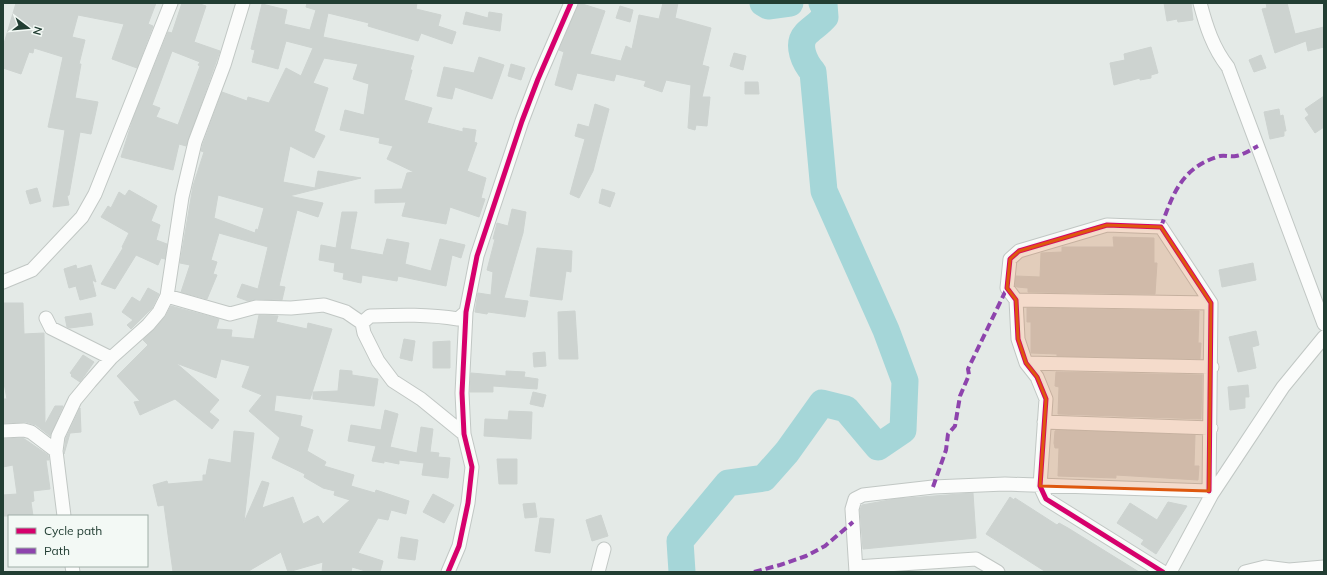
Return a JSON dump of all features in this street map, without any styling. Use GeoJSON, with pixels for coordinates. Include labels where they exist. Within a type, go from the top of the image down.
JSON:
{"type":"FeatureCollection","features":[{"type":"Feature","properties":{"kind":"street"},"geometry":{"type":"LineString","coordinates":[[3,282],[32,270],[82,217],[95,194],[170,3]]}},
{"type":"Feature","properties":{"kind":"street"},"geometry":{"type":"LineString","coordinates":[[64,515],[56,451],[58,436],[75,400],[111,358],[159,312],[167,296],[182,198],[195,142],[224,65],[243,3]]}},
{"type":"Feature","properties":{"kind":"street"},"geometry":{"type":"LineString","coordinates":[[448,572],[459,546],[468,503],[472,468],[464,434],[462,393],[466,312],[477,256],[495,198],[538,79],[571,3]]}},
{"type":"Feature","properties":{"kind":"street"},"geometry":{"type":"LineString","coordinates":[[1200,3],[1205,24],[1221,58],[1228,67],[1324,324]]}},
{"type":"Feature","properties":{"kind":"street"},"geometry":{"type":"LineString","coordinates":[[1163,572],[1046,498],[1040,486],[1046,399],[1037,377],[1026,363],[1018,339],[1016,300],[1007,288],[1010,259],[1019,251],[1107,225],[1161,227],[1211,303],[1211,492]]}},
{"type":"Feature","properties":{"kind":"street"},"geometry":{"type":"LineString","coordinates":[[167,296],[230,314],[256,307],[291,308],[324,305],[346,312],[362,324],[364,333],[378,361],[393,381],[421,399],[464,434]]}},
{"type":"Feature","properties":{"kind":"street"},"geometry":{"type":"LineString","coordinates":[[1016,300],[1211,303]]}},
{"type":"Feature","properties":{"kind":"street"},"geometry":{"type":"LineString","coordinates":[[362,324],[370,316],[435,315],[458,319],[466,312]]}},
{"type":"Feature","properties":{"kind":"street"},"geometry":{"type":"LineString","coordinates":[[46,318],[51,328],[111,358]]}},
{"type":"Feature","properties":{"kind":"street"},"geometry":{"type":"LineString","coordinates":[[1170,572],[1211,492],[1283,387],[1324,337]]}},
{"type":"Feature","properties":{"kind":"street"},"geometry":{"type":"LineString","coordinates":[[1026,363],[1212,367]]}},
{"type":"Feature","properties":{"kind":"street"},"geometry":{"type":"LineString","coordinates":[[1044,422],[1211,428]]}},
{"type":"Feature","properties":{"kind":"street"},"geometry":{"type":"LineString","coordinates":[[3,431],[24,430],[31,432],[56,451]]}},
{"type":"Feature","properties":{"kind":"street"},"geometry":{"type":"LineString","coordinates":[[998,572],[976,559],[856,570],[852,509],[856,499],[862,495],[933,487],[1005,484],[1211,492]]}},
{"type":"Feature","properties":{"kind":"street"},"geometry":{"type":"LineString","coordinates":[[598,572],[604,549]]}},
{"type":"Feature","properties":{"kind":"street"},"geometry":{"type":"LineString","coordinates":[[1245,572],[1265,567],[1289,570],[1324,567]]}},
{"type":"Feature","properties":{"kind":"highlighted area"},"geometry":{"type":"Polygon","coordinates":[[[1107,225],[1161,227],[1211,303],[1209,491],[1040,486],[1046,399],[1037,377],[1026,363],[1018,339],[1016,300],[1007,288],[1010,259],[1019,251],[1107,225]]]}},
{"type":"Feature","properties":{"kind":"building"},"geometry":{"type":"Polygon","coordinates":[[[16,3],[156,3],[148,24],[153,26],[137,68],[112,59],[124,24],[78,15],[72,37],[85,40],[79,64],[81,64],[75,98],[98,102],[91,134],[80,132],[69,195],[67,196],[69,205],[53,207],[65,130],[48,127],[63,57],[34,48],[33,53],[29,52],[21,74],[3,68],[3,47],[16,3]]]}},
{"type":"Feature","properties":{"kind":"building"},"geometry":{"type":"Polygon","coordinates":[[[182,3],[197,3],[206,6],[194,42],[220,51],[186,146],[179,144],[173,170],[121,157],[133,119],[168,32],[172,33],[182,3]],[[172,51],[152,105],[160,108],[156,117],[178,125],[200,66],[198,65],[200,62],[172,51]]]}},
{"type":"Feature","properties":{"kind":"building"},"geometry":{"type":"Polygon","coordinates":[[[307,3],[417,3],[416,9],[441,15],[438,26],[456,32],[452,44],[421,33],[418,41],[368,26],[369,23],[328,13],[323,37],[414,56],[404,100],[432,108],[427,123],[463,132],[463,128],[476,130],[474,142],[477,143],[467,171],[486,178],[481,198],[485,199],[479,217],[450,207],[446,224],[402,216],[406,202],[375,203],[375,190],[402,189],[407,173],[414,172],[387,159],[393,146],[379,143],[380,138],[340,130],[345,110],[364,115],[369,84],[353,79],[358,64],[324,58],[313,83],[328,88],[314,131],[325,136],[314,158],[290,146],[283,182],[315,188],[318,171],[361,178],[289,196],[323,203],[318,217],[297,210],[279,286],[285,287],[282,300],[256,299],[248,301],[237,297],[242,284],[258,289],[268,247],[219,233],[211,260],[217,262],[213,274],[217,275],[207,299],[181,292],[190,265],[180,263],[193,186],[204,152],[201,151],[203,144],[222,92],[247,101],[248,97],[269,103],[286,68],[301,76],[313,48],[286,41],[278,69],[252,62],[255,50],[251,49],[262,4],[287,10],[284,24],[310,30],[316,10],[306,7],[307,3]],[[218,195],[214,218],[255,233],[256,229],[258,230],[264,208],[218,195]]]}},
{"type":"Feature","properties":{"kind":"building"},"geometry":{"type":"Polygon","coordinates":[[[579,3],[605,11],[590,54],[621,61],[626,46],[632,49],[639,15],[659,19],[663,3],[678,3],[675,18],[711,28],[702,65],[709,67],[702,97],[710,97],[707,126],[696,125],[695,130],[688,128],[691,85],[666,80],[662,92],[644,86],[646,81],[616,74],[614,81],[577,73],[572,90],[555,85],[564,52],[559,50],[579,3]]]}},
{"type":"Feature","properties":{"kind":"building"},"geometry":{"type":"Polygon","coordinates":[[[1164,3],[1191,3],[1193,20],[1178,22],[1177,19],[1167,21],[1164,3]]]}},
{"type":"Feature","properties":{"kind":"building"},"geometry":{"type":"Polygon","coordinates":[[[1266,3],[1287,3],[1295,34],[1324,27],[1324,47],[1308,51],[1306,41],[1275,53],[1262,9],[1267,8],[1266,3]]]}},
{"type":"Feature","properties":{"kind":"building"},"geometry":{"type":"Polygon","coordinates":[[[620,6],[633,10],[630,22],[616,18],[620,6]]]}},
{"type":"Feature","properties":{"kind":"building"},"geometry":{"type":"Polygon","coordinates":[[[466,12],[488,18],[489,12],[502,14],[500,31],[463,24],[466,12]]]}},
{"type":"Feature","properties":{"kind":"building"},"geometry":{"type":"Polygon","coordinates":[[[1151,47],[1158,73],[1151,75],[1151,78],[1140,80],[1140,78],[1114,85],[1110,63],[1125,60],[1124,54],[1151,47]]]}},
{"type":"Feature","properties":{"kind":"building"},"geometry":{"type":"Polygon","coordinates":[[[734,53],[746,56],[743,70],[730,66],[734,53]]]}},
{"type":"Feature","properties":{"kind":"building"},"geometry":{"type":"Polygon","coordinates":[[[1261,55],[1266,68],[1254,72],[1249,60],[1261,55]]]}},
{"type":"Feature","properties":{"kind":"building"},"geometry":{"type":"Polygon","coordinates":[[[479,57],[504,65],[492,99],[455,87],[452,99],[437,96],[444,67],[474,73],[479,57]]]}},
{"type":"Feature","properties":{"kind":"building"},"geometry":{"type":"Polygon","coordinates":[[[511,64],[525,68],[521,80],[508,76],[511,64]]]}},
{"type":"Feature","properties":{"kind":"building"},"geometry":{"type":"Polygon","coordinates":[[[745,82],[758,82],[759,94],[745,94],[745,82]]]}},
{"type":"Feature","properties":{"kind":"building"},"geometry":{"type":"Polygon","coordinates":[[[1324,96],[1324,127],[1315,133],[1305,118],[1309,115],[1305,109],[1324,96]]]}},
{"type":"Feature","properties":{"kind":"building"},"geometry":{"type":"Polygon","coordinates":[[[595,104],[609,109],[593,171],[579,198],[570,194],[585,139],[575,136],[578,124],[589,127],[595,104]]]}},
{"type":"Feature","properties":{"kind":"building"},"geometry":{"type":"Polygon","coordinates":[[[1279,109],[1280,116],[1283,115],[1286,131],[1284,131],[1284,136],[1270,139],[1264,112],[1279,109]]]}},
{"type":"Feature","properties":{"kind":"building"},"geometry":{"type":"Polygon","coordinates":[[[37,188],[41,201],[30,204],[26,191],[37,188]]]}},
{"type":"Feature","properties":{"kind":"building"},"geometry":{"type":"Polygon","coordinates":[[[602,189],[615,193],[610,207],[599,203],[602,189]]]}},
{"type":"Feature","properties":{"kind":"building"},"geometry":{"type":"Polygon","coordinates":[[[129,190],[157,206],[151,221],[160,225],[156,240],[167,244],[165,259],[161,258],[158,265],[136,255],[115,289],[101,284],[123,248],[122,247],[129,233],[101,217],[108,206],[111,208],[119,192],[125,196],[129,190]]]}},
{"type":"Feature","properties":{"kind":"building"},"geometry":{"type":"Polygon","coordinates":[[[512,209],[526,212],[523,233],[504,298],[528,301],[525,317],[488,312],[487,314],[475,312],[478,293],[491,295],[493,272],[487,270],[495,239],[493,239],[497,223],[508,226],[512,209]]]}},
{"type":"Feature","properties":{"kind":"building"},"geometry":{"type":"Polygon","coordinates":[[[342,212],[357,212],[350,249],[383,255],[387,239],[409,243],[405,264],[431,271],[440,239],[465,245],[461,258],[452,255],[446,286],[398,276],[397,281],[362,275],[361,283],[343,279],[344,273],[334,271],[335,263],[319,260],[321,245],[336,248],[342,212]]]}},
{"type":"Feature","properties":{"kind":"building"},"geometry":{"type":"Polygon","coordinates":[[[1113,237],[1154,238],[1154,263],[1157,263],[1155,294],[1028,292],[1028,288],[1015,286],[1016,276],[1040,277],[1041,253],[1062,252],[1062,247],[1114,247],[1113,237]]]}},
{"type":"Feature","properties":{"kind":"building"},"geometry":{"type":"Polygon","coordinates":[[[537,248],[572,251],[571,272],[566,271],[562,300],[530,296],[537,248]]]}},
{"type":"Feature","properties":{"kind":"building"},"geometry":{"type":"Polygon","coordinates":[[[1253,263],[1256,280],[1222,287],[1219,270],[1253,263]]]}},
{"type":"Feature","properties":{"kind":"building"},"geometry":{"type":"Polygon","coordinates":[[[76,265],[77,269],[91,265],[96,282],[92,280],[96,296],[80,300],[76,286],[69,288],[64,269],[76,265]]]}},
{"type":"Feature","properties":{"kind":"building"},"geometry":{"type":"Polygon","coordinates":[[[148,288],[159,294],[152,308],[131,329],[127,325],[133,320],[122,312],[132,297],[140,302],[148,288]]]}},
{"type":"Feature","properties":{"kind":"building"},"geometry":{"type":"Polygon","coordinates":[[[3,303],[23,303],[24,334],[44,333],[45,424],[55,406],[63,406],[50,436],[36,425],[26,422],[3,423],[3,399],[7,399],[3,378],[3,303]]]}},
{"type":"Feature","properties":{"kind":"building"},"geometry":{"type":"Polygon","coordinates":[[[171,306],[219,319],[216,329],[232,330],[231,337],[254,339],[259,315],[278,316],[276,322],[307,329],[308,323],[332,329],[310,399],[276,395],[274,411],[302,416],[300,426],[313,430],[307,451],[326,462],[324,466],[354,475],[351,486],[375,493],[376,490],[409,501],[406,514],[391,510],[388,520],[378,518],[358,553],[383,561],[380,572],[369,572],[352,567],[351,572],[322,572],[323,562],[288,572],[281,552],[247,572],[173,572],[164,505],[158,506],[153,485],[167,481],[168,484],[203,481],[203,475],[206,475],[209,459],[231,463],[234,431],[254,433],[244,522],[262,481],[269,483],[262,508],[293,497],[303,524],[318,516],[323,524],[350,500],[334,495],[335,491],[323,488],[304,477],[305,474],[272,458],[280,438],[249,411],[262,395],[242,387],[250,366],[221,359],[216,378],[176,363],[219,400],[209,412],[219,420],[212,429],[175,399],[140,415],[134,402],[140,401],[117,376],[148,345],[143,340],[165,317],[171,306]]]}},
{"type":"Feature","properties":{"kind":"building"},"geometry":{"type":"Polygon","coordinates":[[[1027,308],[1199,311],[1198,343],[1201,343],[1200,359],[1057,356],[1057,354],[1031,353],[1031,322],[1027,322],[1027,308]]]}},
{"type":"Feature","properties":{"kind":"building"},"geometry":{"type":"Polygon","coordinates":[[[575,311],[578,359],[559,359],[558,312],[575,311]]]}},
{"type":"Feature","properties":{"kind":"building"},"geometry":{"type":"Polygon","coordinates":[[[91,313],[93,325],[70,328],[67,327],[65,317],[91,313]]]}},
{"type":"Feature","properties":{"kind":"building"},"geometry":{"type":"Polygon","coordinates":[[[1256,331],[1259,345],[1252,347],[1256,368],[1238,372],[1229,337],[1256,331]]]}},
{"type":"Feature","properties":{"kind":"building"},"geometry":{"type":"Polygon","coordinates":[[[404,339],[415,341],[412,361],[400,358],[404,339]]]}},
{"type":"Feature","properties":{"kind":"building"},"geometry":{"type":"Polygon","coordinates":[[[450,341],[450,368],[433,368],[433,342],[450,341]]]}},
{"type":"Feature","properties":{"kind":"building"},"geometry":{"type":"Polygon","coordinates":[[[545,352],[546,366],[534,367],[533,353],[545,352]]]}},
{"type":"Feature","properties":{"kind":"building"},"geometry":{"type":"Polygon","coordinates":[[[83,355],[94,362],[80,382],[71,376],[72,375],[70,373],[83,355]]]}},
{"type":"Feature","properties":{"kind":"building"},"geometry":{"type":"Polygon","coordinates":[[[340,370],[352,371],[352,375],[378,379],[374,406],[313,399],[313,392],[338,391],[340,370]]]}},
{"type":"Feature","properties":{"kind":"building"},"geometry":{"type":"Polygon","coordinates":[[[506,371],[525,372],[524,377],[538,379],[537,389],[493,386],[493,392],[470,392],[471,373],[506,376],[506,371]]]}},
{"type":"Feature","properties":{"kind":"building"},"geometry":{"type":"Polygon","coordinates":[[[1056,372],[1202,375],[1201,419],[1058,414],[1059,387],[1055,386],[1056,372]]]}},
{"type":"Feature","properties":{"kind":"building"},"geometry":{"type":"Polygon","coordinates":[[[1248,385],[1249,397],[1245,397],[1245,408],[1230,410],[1228,387],[1248,385]]]}},
{"type":"Feature","properties":{"kind":"building"},"geometry":{"type":"Polygon","coordinates":[[[533,392],[546,395],[543,407],[530,404],[533,392]]]}},
{"type":"Feature","properties":{"kind":"building"},"geometry":{"type":"Polygon","coordinates":[[[80,408],[81,432],[70,433],[64,454],[66,438],[80,408]]]}},
{"type":"Feature","properties":{"kind":"building"},"geometry":{"type":"Polygon","coordinates":[[[385,410],[398,414],[390,447],[417,453],[421,427],[433,429],[430,452],[439,453],[438,457],[450,458],[448,478],[422,475],[424,463],[399,460],[399,464],[384,461],[384,463],[372,461],[376,446],[348,441],[351,425],[381,430],[385,410]]]}},
{"type":"Feature","properties":{"kind":"building"},"geometry":{"type":"Polygon","coordinates":[[[509,411],[532,412],[531,439],[484,436],[485,419],[508,420],[509,411]]]}},
{"type":"Feature","properties":{"kind":"building"},"geometry":{"type":"Polygon","coordinates":[[[1055,431],[1195,435],[1194,466],[1199,466],[1198,480],[1116,475],[1116,478],[1058,476],[1059,448],[1055,448],[1054,443],[1055,431]]]}},
{"type":"Feature","properties":{"kind":"building"},"geometry":{"type":"Polygon","coordinates":[[[23,438],[48,455],[49,460],[46,460],[50,489],[33,491],[34,501],[31,502],[33,515],[3,516],[3,495],[17,494],[13,465],[3,467],[3,439],[23,438]]]}},
{"type":"Feature","properties":{"kind":"building"},"geometry":{"type":"Polygon","coordinates":[[[497,459],[517,459],[517,484],[499,484],[497,459]]]}},
{"type":"Feature","properties":{"kind":"building"},"geometry":{"type":"Polygon","coordinates":[[[973,493],[976,538],[863,549],[860,510],[862,505],[895,499],[973,493]]]}},
{"type":"Feature","properties":{"kind":"building"},"geometry":{"type":"Polygon","coordinates":[[[433,494],[454,505],[444,523],[423,512],[433,494]]]}},
{"type":"Feature","properties":{"kind":"building"},"geometry":{"type":"Polygon","coordinates":[[[1010,497],[1014,500],[1015,498],[1057,525],[1059,523],[1068,528],[1139,572],[1046,572],[986,534],[1010,497]]]}},
{"type":"Feature","properties":{"kind":"building"},"geometry":{"type":"Polygon","coordinates":[[[1168,502],[1187,506],[1156,554],[1141,544],[1144,540],[1117,523],[1130,503],[1157,520],[1168,502]]]}},
{"type":"Feature","properties":{"kind":"building"},"geometry":{"type":"Polygon","coordinates":[[[535,503],[537,517],[525,518],[523,504],[535,503]]]}},
{"type":"Feature","properties":{"kind":"building"},"geometry":{"type":"Polygon","coordinates":[[[601,515],[608,536],[592,541],[586,520],[601,515]]]}},
{"type":"Feature","properties":{"kind":"building"},"geometry":{"type":"Polygon","coordinates":[[[540,518],[554,519],[550,553],[535,551],[540,518]]]}},
{"type":"Feature","properties":{"kind":"building"},"geometry":{"type":"Polygon","coordinates":[[[401,537],[418,540],[415,560],[398,558],[401,537]]]}},
{"type":"Feature","properties":{"kind":"waterway"},"geometry":{"type":"LineString","coordinates":[[763,3],[768,6],[790,3]]}},
{"type":"Feature","properties":{"kind":"waterway"},"geometry":{"type":"LineString","coordinates":[[682,572],[680,541],[728,483],[764,478],[787,452],[822,403],[846,409],[878,447],[903,430],[905,381],[886,330],[824,191],[813,72],[807,64],[802,48],[803,38],[825,17],[824,4],[822,3]]}},
{"type":"Feature","properties":{"kind":"marked path"},"geometry":{"type":"LineString","coordinates":[[1161,227],[1175,192],[1188,174],[1196,167],[1220,156],[1239,155],[1258,146]]}},
{"type":"Feature","properties":{"kind":"marked path"},"geometry":{"type":"LineString","coordinates":[[933,487],[946,450],[948,434],[955,426],[960,396],[969,375],[968,369],[1007,288]]}},
{"type":"Feature","properties":{"kind":"marked path"},"geometry":{"type":"LineString","coordinates":[[754,572],[806,556],[825,546],[853,522]]}},
{"type":"Feature","properties":{"kind":"cycle path"},"geometry":{"type":"LineString","coordinates":[[448,572],[459,546],[468,503],[472,467],[464,434],[462,393],[466,312],[477,256],[522,121],[538,79],[571,3]]}},
{"type":"Feature","properties":{"kind":"cycle path"},"geometry":{"type":"LineString","coordinates":[[1163,572],[1046,499],[1040,486],[1046,399],[1037,377],[1026,363],[1018,339],[1016,300],[1007,288],[1010,259],[1019,251],[1107,225],[1161,227],[1211,303],[1209,491]]}}]}
